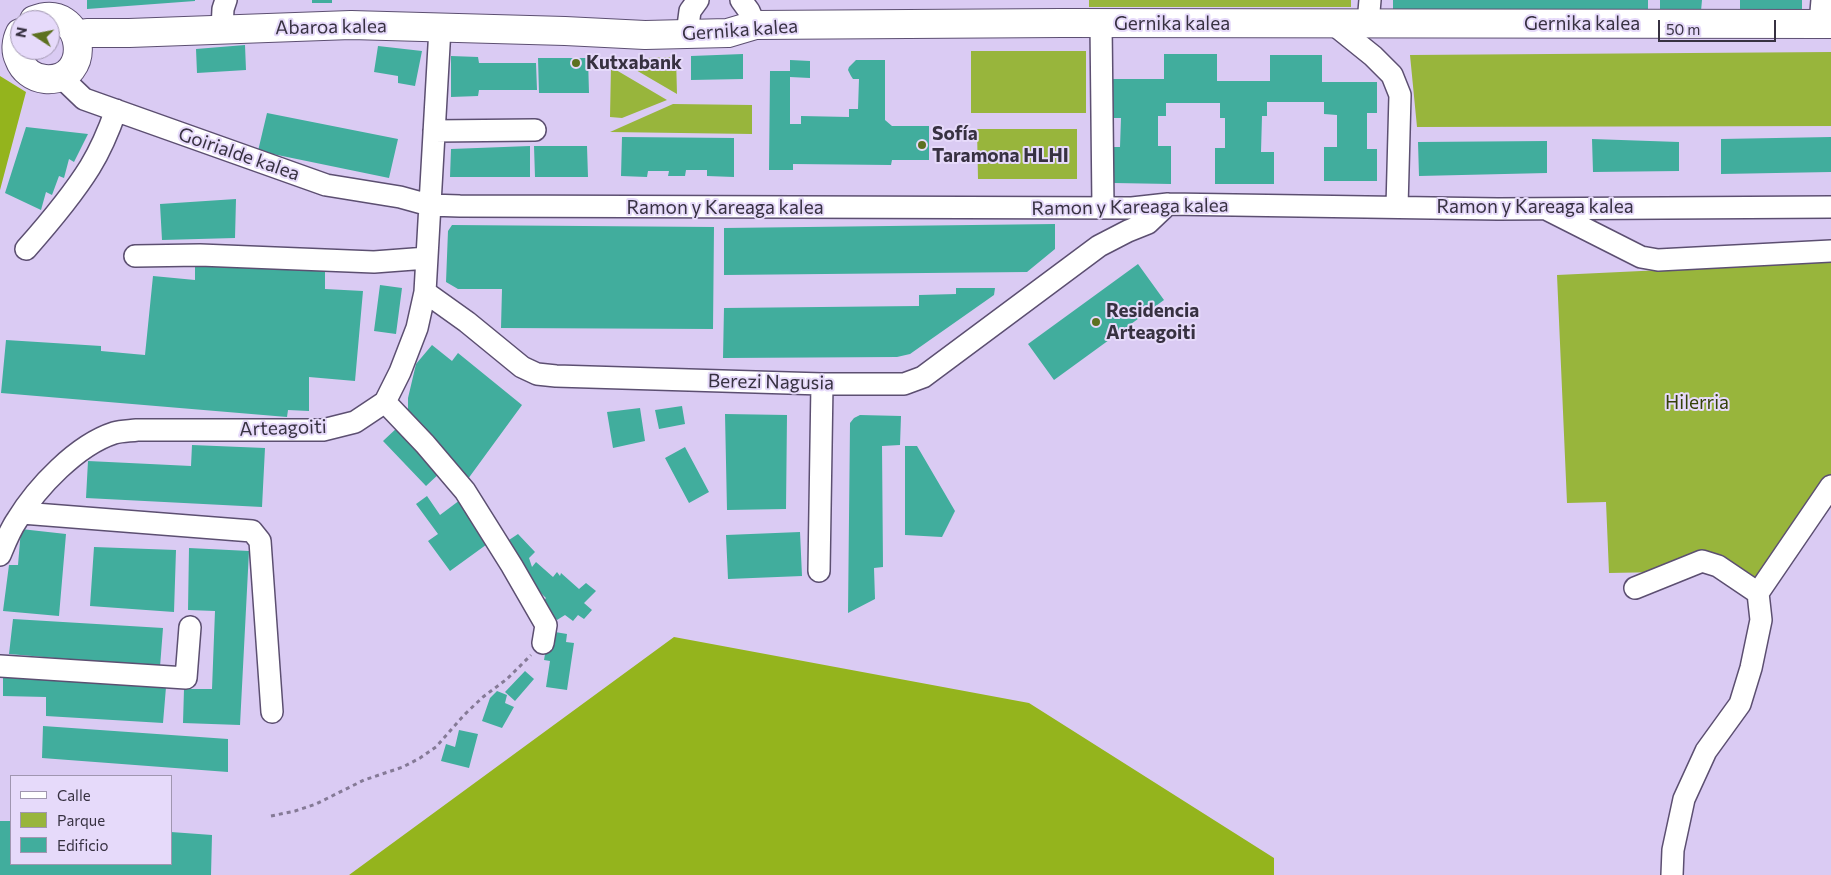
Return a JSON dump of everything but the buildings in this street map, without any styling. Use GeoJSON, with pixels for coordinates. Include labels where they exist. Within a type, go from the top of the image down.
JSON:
{"type":"FeatureCollection","features":[{"type":"Feature","properties":{"kind":"main road","name":"Gernika kalea"},"geometry":{"type":"LineString","coordinates":[[440,28],[645,35],[728,33],[755,25],[1332,24],[1369,12],[1824,16]]}},
{"type":"Feature","properties":{"kind":"main road"},"geometry":{"type":"LineString","coordinates":[[19,60],[30,74],[39,78],[50,79],[68,72],[78,56],[79,47],[73,30],[67,23],[60,19]]}},
{"type":"Feature","properties":{"kind":"main road","name":"Abaroa kalea"},"geometry":{"type":"LineString","coordinates":[[76,35],[87,32],[129,33],[351,25],[440,28]]}},
{"type":"Feature","properties":{"kind":"street"},"geometry":{"type":"LineString","coordinates":[[222,30],[223,9],[226,0]]}},
{"type":"Feature","properties":{"kind":"street"},"geometry":{"type":"LineString","coordinates":[[688,34],[690,10],[698,0]]}},
{"type":"Feature","properties":{"kind":"street"},"geometry":{"type":"LineString","coordinates":[[741,0],[749,11],[755,25]]}},
{"type":"Feature","properties":{"kind":"street","name":"Gernika kalea"},"geometry":{"type":"LineString","coordinates":[[1102,23],[1102,208]]}},
{"type":"Feature","properties":{"kind":"street"},"geometry":{"type":"LineString","coordinates":[[1332,24],[1373,56],[1392,75],[1400,95],[1397,206]]}},
{"type":"Feature","properties":{"kind":"street","name":"Arteagoiti"},"geometry":{"type":"LineString","coordinates":[[0,555],[16,521],[53,474],[73,457],[115,433],[137,430],[323,430],[355,422],[385,402],[400,372],[417,328],[425,292],[440,28]]}},
{"type":"Feature","properties":{"kind":"street","name":"Goirialde kalea"},"geometry":{"type":"LineString","coordinates":[[60,76],[84,99],[326,185],[400,197],[429,205]]}},
{"type":"Feature","properties":{"kind":"street"},"geometry":{"type":"LineString","coordinates":[[26,249],[69,198],[91,166],[107,135],[116,110]]}},
{"type":"Feature","properties":{"kind":"street"},"geometry":{"type":"LineString","coordinates":[[434,131],[535,130]]}},
{"type":"Feature","properties":{"kind":"street","name":"Ramon y Kareaga kalea"},"geometry":{"type":"LineString","coordinates":[[429,205],[749,208],[1132,208],[1168,204],[1543,208],[1831,207]]}},
{"type":"Feature","properties":{"kind":"street","name":"Berezi Nagusia"},"geometry":{"type":"LineString","coordinates":[[425,292],[467,322],[522,367],[537,374],[822,384],[904,384],[923,377],[1100,246],[1148,223],[1168,204]]}},
{"type":"Feature","properties":{"kind":"street"},"geometry":{"type":"LineString","coordinates":[[1100,246],[1108,232],[1112,219],[1112,213],[1102,208]]}},
{"type":"Feature","properties":{"kind":"street"},"geometry":{"type":"LineString","coordinates":[[1128,231],[1135,218],[1132,208]]}},
{"type":"Feature","properties":{"kind":"street"},"geometry":{"type":"LineString","coordinates":[[1543,208],[1641,257],[1658,260],[1831,251]]}},
{"type":"Feature","properties":{"kind":"street"},"geometry":{"type":"LineString","coordinates":[[135,256],[200,255],[374,262],[427,258]]}},
{"type":"Feature","properties":{"kind":"street"},"geometry":{"type":"LineString","coordinates":[[819,571],[822,384]]}},
{"type":"Feature","properties":{"kind":"street"},"geometry":{"type":"LineString","coordinates":[[385,402],[425,444],[465,491],[546,625],[544,643]]}},
{"type":"Feature","properties":{"kind":"street"},"geometry":{"type":"LineString","coordinates":[[1672,875],[1673,850],[1684,799],[1706,751],[1740,704],[1751,668],[1761,620],[1758,594],[1831,486]]}},
{"type":"Feature","properties":{"kind":"street"},"geometry":{"type":"LineString","coordinates":[[22,513],[252,531],[260,541],[272,712]]}},
{"type":"Feature","properties":{"kind":"street"},"geometry":{"type":"LineString","coordinates":[[1636,588],[1702,561],[1718,566],[1758,594]]}},
{"type":"Feature","properties":{"kind":"street"},"geometry":{"type":"LineString","coordinates":[[0,666],[186,678],[190,627]]}},
{"type":"Feature","properties":{"kind":"path"},"geometry":{"type":"LineString","coordinates":[[271,816],[296,811],[316,804],[364,780],[403,767],[420,758],[436,747],[464,714],[507,679],[544,643]]}},
{"type":"Feature","properties":{"kind":"green space"},"geometry":{"type":"Polygon","coordinates":[[[1089,0],[1351,0],[1351,7],[1089,7],[1089,0]]]}},
{"type":"Feature","properties":{"kind":"green space"},"geometry":{"type":"Polygon","coordinates":[[[971,51],[1086,51],[1086,113],[971,113],[971,51]]]}},
{"type":"Feature","properties":{"kind":"green space"},"geometry":{"type":"Polygon","coordinates":[[[1831,52],[1831,126],[1417,127],[1410,55],[1831,52]]]}},
{"type":"Feature","properties":{"kind":"green space"},"geometry":{"type":"Polygon","coordinates":[[[676,57],[677,94],[617,59],[676,57]]]}},
{"type":"Feature","properties":{"kind":"green space"},"geometry":{"type":"Polygon","coordinates":[[[611,67],[667,100],[622,118],[610,117],[611,67]]]}},
{"type":"Feature","properties":{"kind":"green space"},"geometry":{"type":"Polygon","coordinates":[[[0,76],[26,92],[0,190],[0,76]]]}},
{"type":"Feature","properties":{"kind":"green space"},"geometry":{"type":"Polygon","coordinates":[[[673,104],[752,105],[752,134],[610,132],[673,104]]]}},
{"type":"Feature","properties":{"kind":"green space"},"geometry":{"type":"Polygon","coordinates":[[[977,129],[1077,129],[1077,179],[978,179],[977,129]]]}},
{"type":"Feature","properties":{"kind":"green space","name":"Hilerria"},"geometry":{"type":"Polygon","coordinates":[[[1831,262],[1831,479],[1758,589],[1706,553],[1662,572],[1609,573],[1606,502],[1567,503],[1557,275],[1831,262]]]}},
{"type":"Feature","properties":{"kind":"green space"},"geometry":{"type":"Polygon","coordinates":[[[674,637],[1029,703],[1274,858],[1274,875],[349,875],[674,637]]]}},
{"type":"Feature","properties":{"kind":"place","name":"Kutxabank"},"geometry":{"type":"Point","coordinates":[576,63]}},
{"type":"Feature","properties":{"kind":"place","name":"Sofía Taramona HLHI"},"geometry":{"type":"Point","coordinates":[922,145]}},
{"type":"Feature","properties":{"kind":"place","name":"Residencia Arteagoiti"},"geometry":{"type":"Point","coordinates":[1096,322]}}]}
